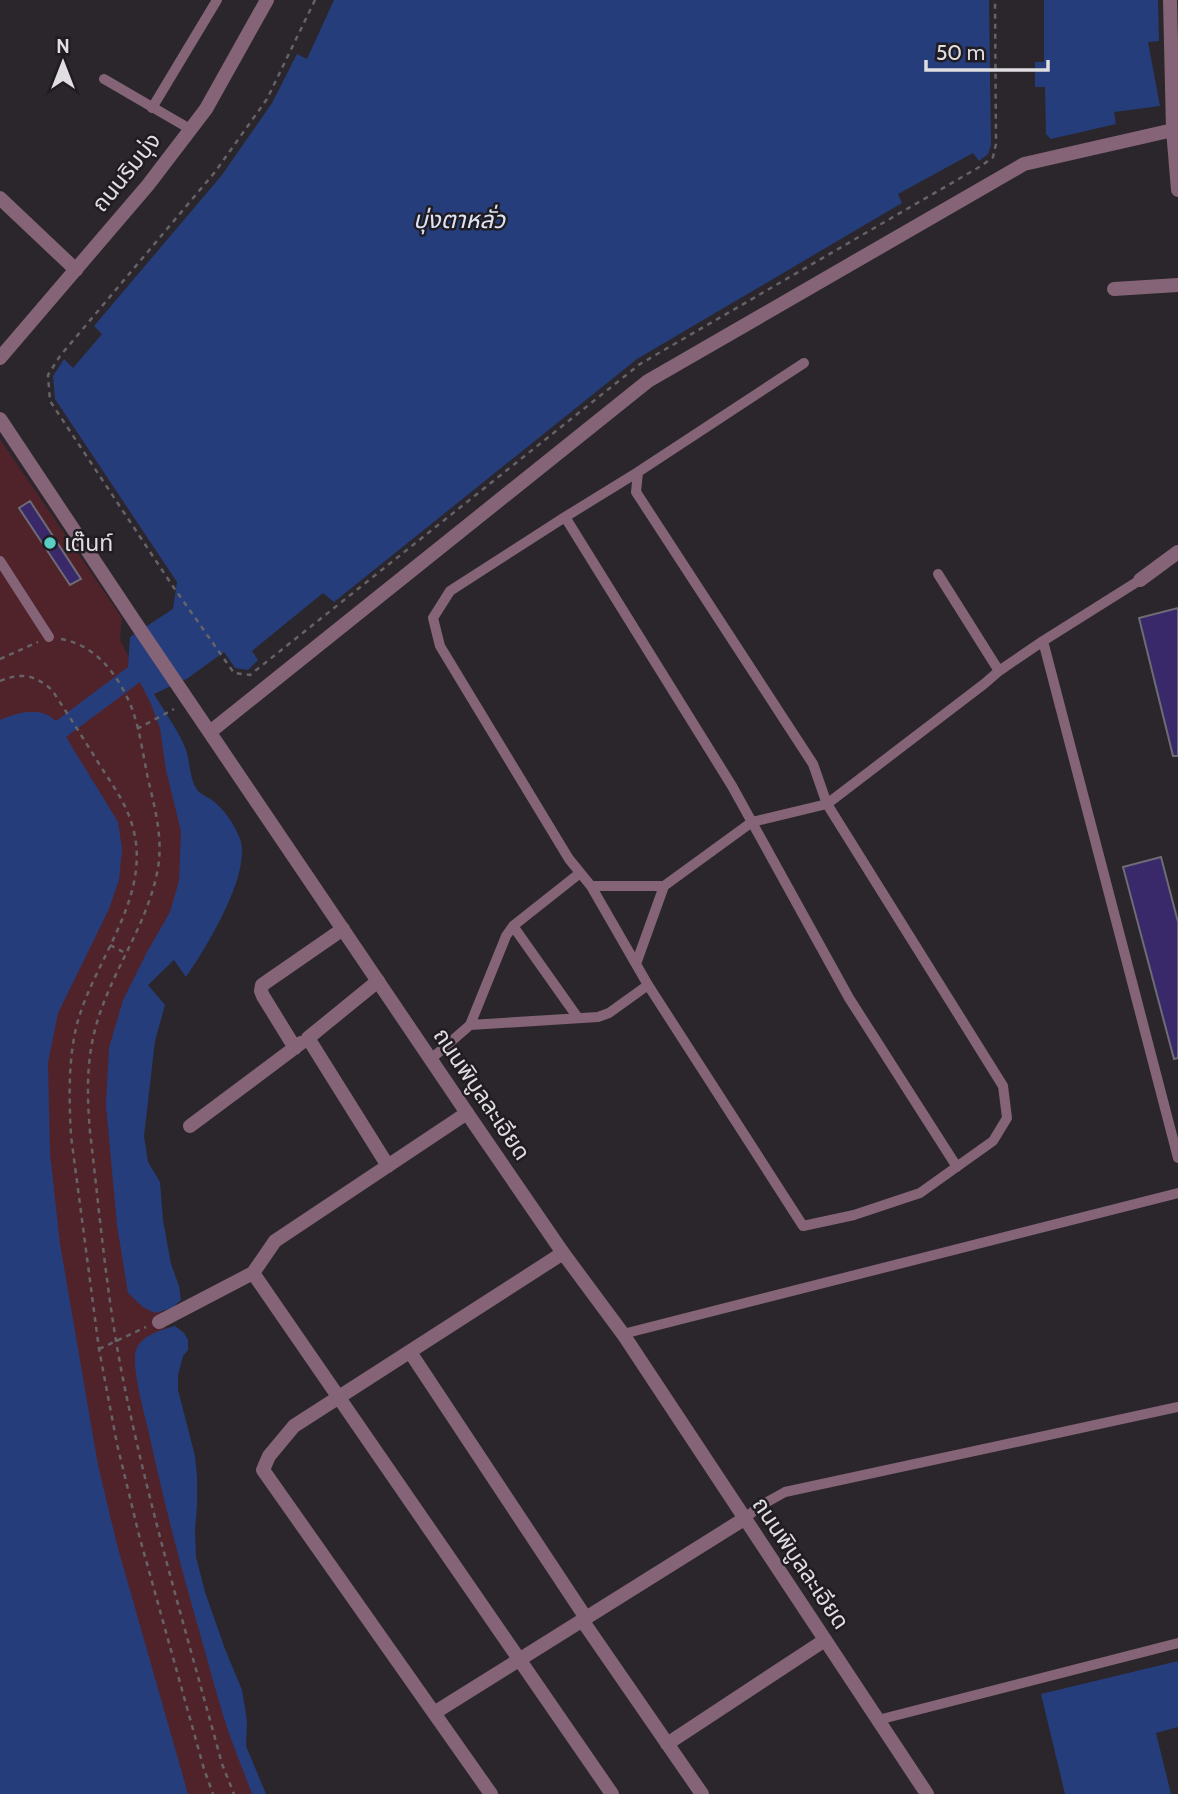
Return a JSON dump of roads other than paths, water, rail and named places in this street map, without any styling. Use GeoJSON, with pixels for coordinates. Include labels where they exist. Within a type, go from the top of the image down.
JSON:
{"type":"FeatureCollection","features":[{"type":"Feature","properties":{"kind":"street","name":"ถนนริมบุ่ง"},"geometry":{"type":"LineString","coordinates":[[0,358],[148,185],[206,109],[267,0]]}},
{"type":"Feature","properties":{"kind":"street"},"geometry":{"type":"LineString","coordinates":[[1170,0],[1173,130],[1178,190]]}},
{"type":"Feature","properties":{"kind":"street"},"geometry":{"type":"LineString","coordinates":[[209,732],[648,381],[1024,164],[1173,130]]}},
{"type":"Feature","properties":{"kind":"street"},"geometry":{"type":"LineString","coordinates":[[0,198],[76,270]]}},
{"type":"Feature","properties":{"kind":"street"},"geometry":{"type":"LineString","coordinates":[[1114,289],[1178,285]]}},
{"type":"Feature","properties":{"kind":"street","name":"ถนนพิบูลละเอียด"},"geometry":{"type":"LineString","coordinates":[[0,419],[467,1113],[563,1253],[623,1334],[927,1794]]}},
{"type":"Feature","properties":{"kind":"street"},"geometry":{"type":"LineString","coordinates":[[1140,580],[1178,552]]}},
{"type":"Feature","properties":{"kind":"street"},"geometry":{"type":"LineString","coordinates":[[295,1048],[263,996],[262,985],[343,929]]}},
{"type":"Feature","properties":{"kind":"street"},"geometry":{"type":"LineString","coordinates":[[190,1126],[308,1038],[378,981]]}},
{"type":"Feature","properties":{"kind":"street"},"geometry":{"type":"LineString","coordinates":[[308,1038],[388,1166]]}},
{"type":"Feature","properties":{"kind":"street"},"geometry":{"type":"LineString","coordinates":[[159,1322],[253,1273],[275,1241],[467,1113]]}},
{"type":"Feature","properties":{"kind":"street"},"geometry":{"type":"LineString","coordinates":[[491,1794],[263,1470],[269,1456],[294,1426],[563,1253]]}},
{"type":"Feature","properties":{"kind":"street"},"geometry":{"type":"LineString","coordinates":[[253,1273],[612,1794]]}},
{"type":"Feature","properties":{"kind":"street"},"geometry":{"type":"LineString","coordinates":[[410,1352],[702,1794]]}},
{"type":"Feature","properties":{"kind":"street"},"geometry":{"type":"LineString","coordinates":[[434,1713],[744,1519]]}},
{"type":"Feature","properties":{"kind":"street"},"geometry":{"type":"LineString","coordinates":[[667,1744],[825,1640]]}},
{"type":"Feature","properties":{"kind":"lane"},"geometry":{"type":"LineString","coordinates":[[152,108],[217,0]]}},
{"type":"Feature","properties":{"kind":"lane"},"geometry":{"type":"LineString","coordinates":[[104,79],[190,129]]}},
{"type":"Feature","properties":{"kind":"lane"},"geometry":{"type":"LineString","coordinates":[[638,472],[636,492],[813,764],[827,804],[1003,1086],[1007,1118],[993,1141],[920,1193],[855,1215],[803,1226],[648,985],[592,887],[569,859],[440,646],[433,618],[450,591],[804,363]]}},
{"type":"Feature","properties":{"kind":"lane"},"geometry":{"type":"LineString","coordinates":[[565,517],[725,774],[849,998],[957,1167]]}},
{"type":"Feature","properties":{"kind":"lane"},"geometry":{"type":"LineString","coordinates":[[0,561],[50,637]]}},
{"type":"Feature","properties":{"kind":"lane"},"geometry":{"type":"LineString","coordinates":[[938,574],[999,671]]}},
{"type":"Feature","properties":{"kind":"lane"},"geometry":{"type":"LineString","coordinates":[[636,964],[664,887],[752,822],[827,804],[999,671],[1140,580]]}},
{"type":"Feature","properties":{"kind":"lane"},"geometry":{"type":"LineString","coordinates":[[1043,641],[1178,1158]]}},
{"type":"Feature","properties":{"kind":"lane"},"geometry":{"type":"LineString","coordinates":[[431,1059],[470,1025],[506,936],[513,926],[580,873]]}},
{"type":"Feature","properties":{"kind":"lane"},"geometry":{"type":"LineString","coordinates":[[592,887],[664,887]]}},
{"type":"Feature","properties":{"kind":"lane"},"geometry":{"type":"LineString","coordinates":[[513,926],[578,1018]]}},
{"type":"Feature","properties":{"kind":"lane"},"geometry":{"type":"LineString","coordinates":[[470,1025],[598,1017],[609,1013],[648,985]]}},
{"type":"Feature","properties":{"kind":"lane"},"geometry":{"type":"LineString","coordinates":[[1167,1116],[1178,1112]]}},
{"type":"Feature","properties":{"kind":"lane"},"geometry":{"type":"LineString","coordinates":[[623,1334],[1178,1193]]}},
{"type":"Feature","properties":{"kind":"lane"},"geometry":{"type":"LineString","coordinates":[[744,1519],[785,1492],[1178,1407]]}},
{"type":"Feature","properties":{"kind":"lane"},"geometry":{"type":"LineString","coordinates":[[878,1720],[1178,1643]]}},
{"type":"Feature","properties":{"kind":"water","name":"บุ่งตาหลั่ว"},"geometry":{"type":"Polygon","coordinates":[[[334,0],[989,0],[991,145],[988,154],[979,161],[973,153],[898,194],[902,203],[637,359],[334,602],[323,593],[252,651],[258,660],[248,670],[235,668],[224,652],[188,678],[154,694],[184,745],[195,786],[229,818],[240,839],[242,854],[225,910],[186,977],[174,960],[148,985],[165,1005],[155,1041],[144,1136],[148,1162],[160,1182],[163,1220],[181,1300],[172,1308],[155,1313],[143,1307],[128,1293],[117,1225],[106,1105],[109,1048],[123,1000],[170,912],[179,881],[181,831],[166,770],[160,728],[140,682],[66,737],[118,822],[122,849],[119,880],[109,909],[58,1013],[48,1063],[50,1154],[60,1244],[98,1465],[117,1545],[188,1794],[0,1794],[0,720],[36,712],[56,721],[128,667],[130,637],[173,609],[177,582],[55,399],[53,376],[64,359],[73,368],[102,334],[94,326],[222,175],[272,103],[297,54],[307,59],[334,0]]]}},
{"type":"Feature","properties":{"kind":"water"},"geometry":{"type":"Polygon","coordinates":[[[1044,0],[1158,0],[1159,41],[1148,42],[1160,106],[1114,112],[1116,124],[1051,139],[1046,134],[1045,87],[1035,87],[1035,62],[1044,62],[1044,0]]]}},
{"type":"Feature","properties":{"kind":"water"},"geometry":{"type":"Polygon","coordinates":[[[175,1326],[188,1340],[188,1350],[183,1356],[178,1375],[178,1390],[195,1456],[196,1557],[205,1592],[242,1690],[247,1721],[246,1746],[266,1794],[252,1794],[224,1717],[173,1533],[139,1389],[135,1366],[136,1350],[143,1340],[152,1334],[175,1326]]]}},
{"type":"Feature","properties":{"kind":"water"},"geometry":{"type":"Polygon","coordinates":[[[1178,1661],[1178,1727],[1156,1733],[1171,1794],[1065,1794],[1041,1694],[1178,1661]]]}},
{"type":"Feature","properties":{"kind":"place","name":"เต๊นท์"},"geometry":{"type":"Point","coordinates":[50,543]}}]}
